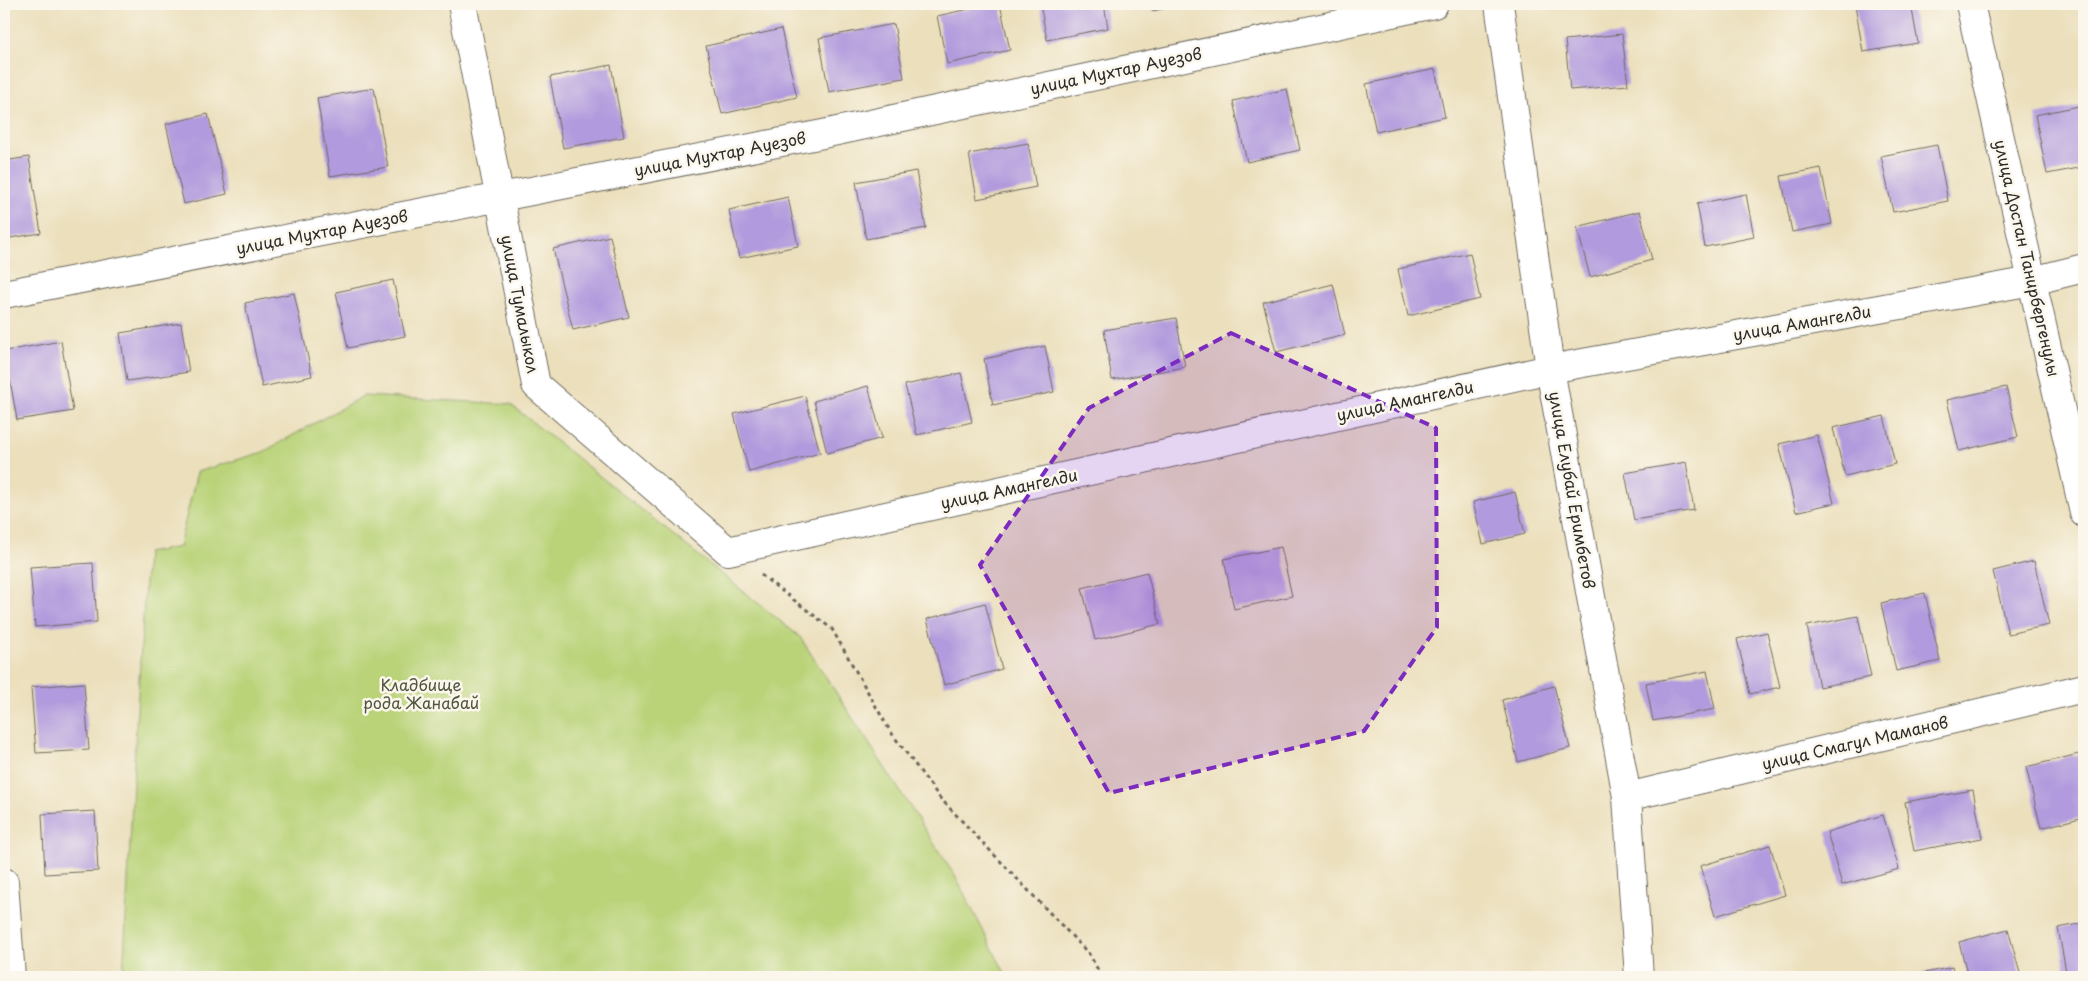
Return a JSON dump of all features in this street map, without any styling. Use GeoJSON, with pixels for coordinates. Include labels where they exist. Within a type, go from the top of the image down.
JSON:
{"type":"FeatureCollection","features":[{"type":"Feature","properties":{"kind":"street","name":"улица Тумалыкол"},"geometry":{"type":"LineString","coordinates":[[462,4],[536,385],[728,551]]}},
{"type":"Feature","properties":{"kind":"street","name":"улица Мухтар Ауезов"},"geometry":{"type":"LineString","coordinates":[[4,294],[832,132],[1434,4]]}},
{"type":"Feature","properties":{"kind":"street","name":"улица Елубай Еримбетов"},"geometry":{"type":"LineString","coordinates":[[1499,4],[1550,369],[1627,797],[1640,977]]}},
{"type":"Feature","properties":{"kind":"street","name":"улица Достан Танирбергенулы"},"geometry":{"type":"LineString","coordinates":[[1970,4],[2084,513]]}},
{"type":"Feature","properties":{"kind":"street","name":"улица Амангелди"},"geometry":{"type":"LineString","coordinates":[[728,551],[1550,369],[2032,281],[2084,268]]}},
{"type":"Feature","properties":{"kind":"street","name":"улица Смагул Маманов"},"geometry":{"type":"LineString","coordinates":[[1627,797],[2084,688]]}},
{"type":"Feature","properties":{"kind":"street"},"geometry":{"type":"LineString","coordinates":[[4,882],[10,977]]}},
{"type":"Feature","properties":{"kind":"path"},"geometry":{"type":"LineString","coordinates":[[728,551],[832,629],[890,731],[940,798],[1090,954],[1102,977]]}},
{"type":"Feature","properties":{"kind":"highlighted area"},"geometry":{"type":"Polygon","coordinates":[[[1231,333],[1436,428],[1437,627],[1364,731],[1109,793],[980,565],[1089,408],[1231,333]]]}},
{"type":"Feature","properties":{"kind":"green space","name":"Кладбище рода Жанабай"},"geometry":{"type":"Polygon","coordinates":[[[363,396],[510,404],[800,637],[955,876],[1007,977],[123,977],[147,553],[179,547],[197,472],[263,452],[363,396]]]}},
{"type":"Feature","properties":{"kind":"building"},"geometry":{"type":"Polygon","coordinates":[[[1000,4],[1010,50],[947,64],[937,16],[1000,4]]]}},
{"type":"Feature","properties":{"kind":"building"},"geometry":{"type":"Polygon","coordinates":[[[1040,4],[1104,4],[1108,28],[1047,40],[1040,4]]]}},
{"type":"Feature","properties":{"kind":"building"},"geometry":{"type":"Polygon","coordinates":[[[1152,4],[1182,4],[1153,11],[1152,4]]]}},
{"type":"Feature","properties":{"kind":"building"},"geometry":{"type":"Polygon","coordinates":[[[1855,4],[1911,4],[1918,43],[1863,52],[1855,4]]]}},
{"type":"Feature","properties":{"kind":"building"},"geometry":{"type":"Polygon","coordinates":[[[894,24],[904,78],[829,92],[819,38],[894,24]]]}},
{"type":"Feature","properties":{"kind":"building"},"geometry":{"type":"Polygon","coordinates":[[[781,29],[797,97],[722,114],[706,46],[781,29]]]}},
{"type":"Feature","properties":{"kind":"building"},"geometry":{"type":"Polygon","coordinates":[[[1622,34],[1628,85],[1570,90],[1565,40],[1622,34]]]}},
{"type":"Feature","properties":{"kind":"building"},"geometry":{"type":"Polygon","coordinates":[[[611,65],[624,137],[563,148],[550,77],[611,65]]]}},
{"type":"Feature","properties":{"kind":"building"},"geometry":{"type":"Polygon","coordinates":[[[1435,69],[1445,117],[1376,132],[1366,84],[1435,69]]]}},
{"type":"Feature","properties":{"kind":"building"},"geometry":{"type":"Polygon","coordinates":[[[374,88],[388,167],[330,176],[317,98],[374,88]]]}},
{"type":"Feature","properties":{"kind":"building"},"geometry":{"type":"Polygon","coordinates":[[[1287,89],[1300,150],[1247,162],[1233,101],[1287,89]]]}},
{"type":"Feature","properties":{"kind":"building"},"geometry":{"type":"Polygon","coordinates":[[[2084,105],[2084,167],[2047,174],[2035,115],[2084,105]]]}},
{"type":"Feature","properties":{"kind":"building"},"geometry":{"type":"Polygon","coordinates":[[[208,114],[227,194],[184,204],[166,124],[208,114]]]}},
{"type":"Feature","properties":{"kind":"building"},"geometry":{"type":"Polygon","coordinates":[[[1028,143],[1036,187],[977,199],[969,154],[1028,143]]]}},
{"type":"Feature","properties":{"kind":"building"},"geometry":{"type":"Polygon","coordinates":[[[1937,145],[1948,201],[1893,212],[1881,156],[1937,145]]]}},
{"type":"Feature","properties":{"kind":"building"},"geometry":{"type":"Polygon","coordinates":[[[29,157],[41,233],[4,239],[4,161],[29,157]]]}},
{"type":"Feature","properties":{"kind":"building"},"geometry":{"type":"Polygon","coordinates":[[[1821,168],[1832,224],[1792,232],[1781,176],[1821,168]]]}},
{"type":"Feature","properties":{"kind":"building"},"geometry":{"type":"Polygon","coordinates":[[[916,171],[926,228],[866,239],[856,182],[916,171]]]}},
{"type":"Feature","properties":{"kind":"building"},"geometry":{"type":"Polygon","coordinates":[[[1746,194],[1754,237],[1705,247],[1697,204],[1746,194]]]}},
{"type":"Feature","properties":{"kind":"building"},"geometry":{"type":"Polygon","coordinates":[[[788,197],[798,246],[739,258],[729,210],[788,197]]]}},
{"type":"Feature","properties":{"kind":"building"},"geometry":{"type":"Polygon","coordinates":[[[1640,211],[1652,260],[1590,277],[1577,227],[1640,211]]]}},
{"type":"Feature","properties":{"kind":"building"},"geometry":{"type":"Polygon","coordinates":[[[610,236],[629,317],[573,330],[553,249],[610,236]]]}},
{"type":"Feature","properties":{"kind":"building"},"geometry":{"type":"Polygon","coordinates":[[[1470,253],[1480,299],[1408,316],[1398,269],[1470,253]]]}},
{"type":"Feature","properties":{"kind":"building"},"geometry":{"type":"Polygon","coordinates":[[[393,280],[405,336],[348,348],[336,292],[393,280]]]}},
{"type":"Feature","properties":{"kind":"building"},"geometry":{"type":"Polygon","coordinates":[[[1333,284],[1345,335],[1276,352],[1263,302],[1333,284]]]}},
{"type":"Feature","properties":{"kind":"building"},"geometry":{"type":"Polygon","coordinates":[[[294,293],[312,376],[262,387],[245,303],[294,293]]]}},
{"type":"Feature","properties":{"kind":"building"},"geometry":{"type":"Polygon","coordinates":[[[1176,318],[1185,367],[1112,380],[1104,330],[1176,318]]]}},
{"type":"Feature","properties":{"kind":"building"},"geometry":{"type":"Polygon","coordinates":[[[181,323],[189,372],[127,381],[120,333],[181,323]]]}},
{"type":"Feature","properties":{"kind":"building"},"geometry":{"type":"Polygon","coordinates":[[[61,341],[73,411],[17,420],[5,351],[61,341]]]}},
{"type":"Feature","properties":{"kind":"building"},"geometry":{"type":"Polygon","coordinates":[[[1045,346],[1054,392],[993,405],[984,359],[1045,346]]]}},
{"type":"Feature","properties":{"kind":"building"},"geometry":{"type":"Polygon","coordinates":[[[961,373],[972,422],[917,435],[905,385],[961,373]]]}},
{"type":"Feature","properties":{"kind":"building"},"geometry":{"type":"Polygon","coordinates":[[[868,386],[882,438],[827,453],[814,401],[868,386]]]}},
{"type":"Feature","properties":{"kind":"building"},"geometry":{"type":"Polygon","coordinates":[[[2006,387],[2018,437],[1959,451],[1947,400],[2006,387]]]}},
{"type":"Feature","properties":{"kind":"building"},"geometry":{"type":"Polygon","coordinates":[[[805,396],[820,453],[749,472],[734,414],[805,396]]]}},
{"type":"Feature","properties":{"kind":"building"},"geometry":{"type":"Polygon","coordinates":[[[1884,416],[1895,464],[1845,476],[1833,428],[1884,416]]]}},
{"type":"Feature","properties":{"kind":"building"},"geometry":{"type":"Polygon","coordinates":[[[1817,435],[1834,503],[1796,512],[1779,444],[1817,435]]]}},
{"type":"Feature","properties":{"kind":"building"},"geometry":{"type":"Polygon","coordinates":[[[1686,462],[1694,510],[1634,520],[1625,473],[1686,462]]]}},
{"type":"Feature","properties":{"kind":"building"},"geometry":{"type":"Polygon","coordinates":[[[1515,492],[1525,534],[1483,544],[1473,502],[1515,492]]]}},
{"type":"Feature","properties":{"kind":"building"},"geometry":{"type":"Polygon","coordinates":[[[1281,547],[1292,596],[1234,609],[1224,559],[1281,547]]]}},
{"type":"Feature","properties":{"kind":"building"},"geometry":{"type":"Polygon","coordinates":[[[2034,561],[2049,625],[2008,634],[1993,571],[2034,561]]]}},
{"type":"Feature","properties":{"kind":"building"},"geometry":{"type":"Polygon","coordinates":[[[93,563],[97,622],[35,627],[30,567],[93,563]]]}},
{"type":"Feature","properties":{"kind":"building"},"geometry":{"type":"Polygon","coordinates":[[[1147,572],[1160,624],[1095,640],[1082,588],[1147,572]]]}},
{"type":"Feature","properties":{"kind":"building"},"geometry":{"type":"Polygon","coordinates":[[[1925,593],[1940,661],[1896,671],[1881,603],[1925,593]]]}},
{"type":"Feature","properties":{"kind":"building"},"geometry":{"type":"Polygon","coordinates":[[[985,603],[1002,669],[944,685],[927,619],[985,603]]]}},
{"type":"Feature","properties":{"kind":"building"},"geometry":{"type":"Polygon","coordinates":[[[1858,616],[1871,677],[1819,687],[1807,626],[1858,616]]]}},
{"type":"Feature","properties":{"kind":"building"},"geometry":{"type":"Polygon","coordinates":[[[1767,632],[1780,687],[1750,694],[1737,639],[1767,632]]]}},
{"type":"Feature","properties":{"kind":"building"},"geometry":{"type":"Polygon","coordinates":[[[1707,671],[1715,709],[1653,721],[1646,683],[1707,671]]]}},
{"type":"Feature","properties":{"kind":"building"},"geometry":{"type":"Polygon","coordinates":[[[84,683],[89,750],[36,753],[31,687],[84,683]]]}},
{"type":"Feature","properties":{"kind":"building"},"geometry":{"type":"Polygon","coordinates":[[[1554,686],[1570,748],[1518,762],[1502,700],[1554,686]]]}},
{"type":"Feature","properties":{"kind":"building"},"geometry":{"type":"Polygon","coordinates":[[[2083,753],[2084,817],[2041,828],[2026,767],[2083,753]]]}},
{"type":"Feature","properties":{"kind":"building"},"geometry":{"type":"Polygon","coordinates":[[[1973,790],[1982,838],[1914,851],[1905,802],[1973,790]]]}},
{"type":"Feature","properties":{"kind":"building"},"geometry":{"type":"Polygon","coordinates":[[[95,811],[98,871],[45,874],[42,814],[95,811]]]}},
{"type":"Feature","properties":{"kind":"building"},"geometry":{"type":"Polygon","coordinates":[[[1883,815],[1899,869],[1842,885],[1827,832],[1883,815]]]}},
{"type":"Feature","properties":{"kind":"building"},"geometry":{"type":"Polygon","coordinates":[[[1770,845],[1785,895],[1715,916],[1700,866],[1770,845]]]}},
{"type":"Feature","properties":{"kind":"building"},"geometry":{"type":"Polygon","coordinates":[[[2084,923],[2084,977],[2067,977],[2058,928],[2084,923]]]}},
{"type":"Feature","properties":{"kind":"building"},"geometry":{"type":"Polygon","coordinates":[[[2008,929],[2021,977],[1968,977],[1959,942],[2008,929]]]}},
{"type":"Feature","properties":{"kind":"building"},"geometry":{"type":"Polygon","coordinates":[[[1952,967],[1955,977],[1911,977],[1911,976],[1952,967]]]}}]}
